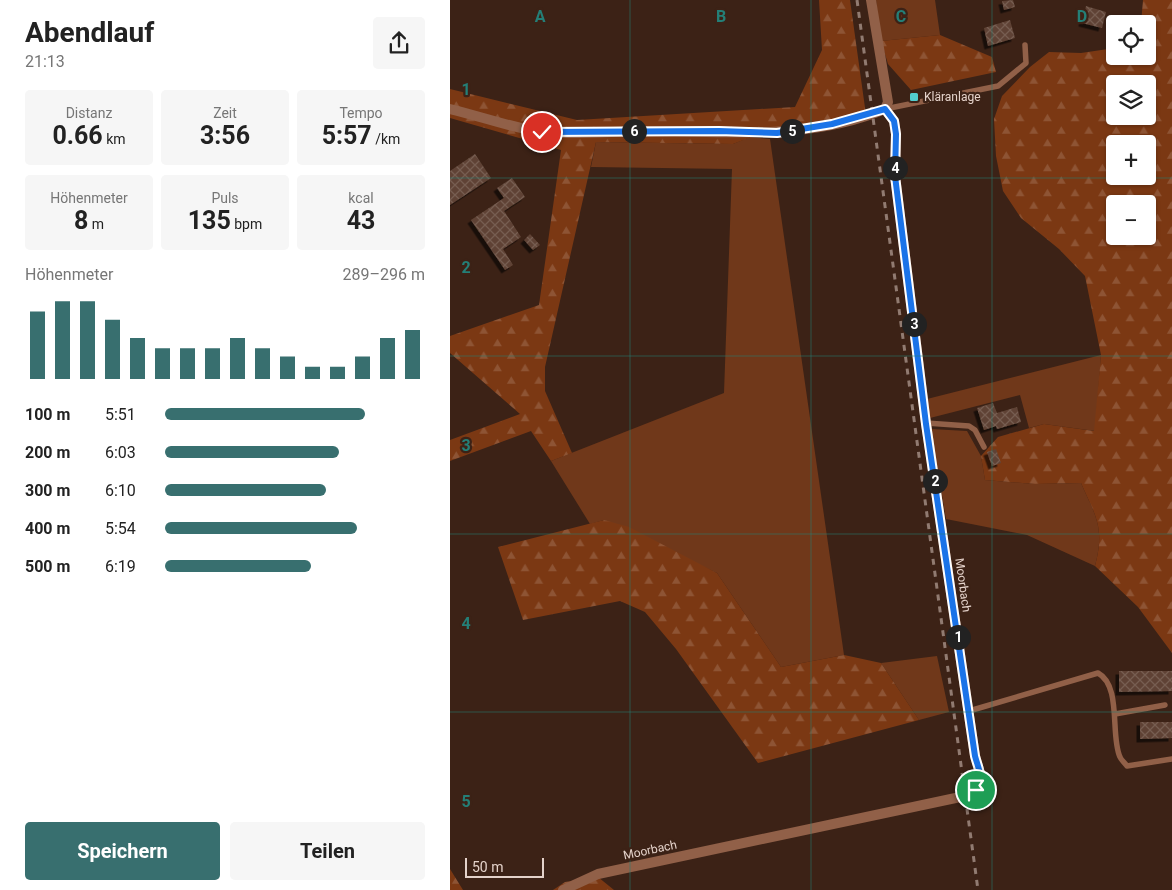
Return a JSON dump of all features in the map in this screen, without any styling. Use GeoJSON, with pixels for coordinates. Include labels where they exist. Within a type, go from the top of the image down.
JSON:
{"type":"FeatureCollection","features":[{"type":"Feature","properties":{"kind":"street"},"geometry":{"type":"LineString","coordinates":[[450,109],[542,132],[719,131],[777,133],[832,124],[885,109],[888,102],[878,54],[871,0]]}},
{"type":"Feature","properties":{"kind":"street","name":"Moorbach"},"geometry":{"type":"LineString","coordinates":[[563,890],[598,874],[614,870],[965,796],[980,786],[981,777],[975,756],[926,424],[895,176],[896,134],[894,121],[885,109]]}},
{"type":"Feature","properties":{"kind":"lane"},"geometry":{"type":"LineString","coordinates":[[885,109],[998,86],[1026,63],[1025,45]]}},
{"type":"Feature","properties":{"kind":"lane"},"geometry":{"type":"LineString","coordinates":[[926,424],[969,426],[975,430],[984,447]]}},
{"type":"Feature","properties":{"kind":"lane"},"geometry":{"type":"LineString","coordinates":[[969,711],[1098,673],[1104,676],[1108,683],[1115,714],[1119,756],[1127,766],[1172,759]]}},
{"type":"Feature","properties":{"kind":"lane"},"geometry":{"type":"LineString","coordinates":[[1115,714],[1165,705]]}},
{"type":"Feature","properties":{"kind":"shaded area"},"geometry":{"type":"Polygon","coordinates":[[[876,0],[935,0],[940,35],[881,41],[876,0]]]}},
{"type":"Feature","properties":{"kind":"shaded area"},"geometry":{"type":"Polygon","coordinates":[[[750,137],[770,139],[844,655],[781,667],[717,573],[604,520],[590,524],[551,461],[724,393],[732,169],[591,167],[596,142],[733,144],[750,137]]]}},
{"type":"Feature","properties":{"kind":"shaded area"},"geometry":{"type":"Polygon","coordinates":[[[1101,355],[1095,431],[1044,424],[1029,428],[1020,395],[930,418],[927,399],[1101,355]]]}},
{"type":"Feature","properties":{"kind":"shaded area"},"geometry":{"type":"Polygon","coordinates":[[[931,429],[967,431],[981,456],[985,480],[1035,484],[1081,483],[1095,514],[1099,532],[1095,566],[1027,535],[946,519],[931,429]]]}},
{"type":"Feature","properties":{"kind":"shaded area"},"geometry":{"type":"Polygon","coordinates":[[[937,656],[949,712],[919,720],[881,663],[937,656]]]}},
{"type":"Feature","properties":{"kind":"green space"},"geometry":{"type":"Polygon","coordinates":[[[819,0],[850,0],[866,115],[772,129],[733,144],[596,142],[545,367],[545,391],[572,453],[551,461],[531,431],[450,461],[450,440],[520,414],[450,353],[450,336],[539,305],[561,150],[450,118],[450,89],[577,120],[795,107],[822,50],[819,0]]]}},
{"type":"Feature","properties":{"kind":"green space"},"geometry":{"type":"Polygon","coordinates":[[[1143,0],[1172,0],[1172,653],[1138,607],[1095,566],[1099,532],[1095,514],[1081,483],[1035,484],[985,480],[981,456],[998,437],[1044,424],[1094,431],[1101,355],[1085,276],[1059,249],[1021,218],[1003,191],[996,156],[994,119],[1002,96],[1030,67],[1049,52],[1081,53],[1106,49],[1106,65],[1156,65],[1156,15],[1142,15],[1143,0]]]}},
{"type":"Feature","properties":{"kind":"green space"},"geometry":{"type":"Polygon","coordinates":[[[940,35],[992,57],[996,72],[911,90],[888,64],[881,41],[940,35]]]}},
{"type":"Feature","properties":{"kind":"green space"},"geometry":{"type":"Polygon","coordinates":[[[604,520],[629,527],[717,573],[781,667],[844,655],[881,663],[919,720],[758,763],[676,649],[645,612],[620,601],[523,620],[498,547],[604,520]]]}},
{"type":"Feature","properties":{"kind":"green space"},"geometry":{"type":"Polygon","coordinates":[[[450,869],[463,890],[450,890],[450,869]]]}},
{"type":"Feature","properties":{"kind":"green space"},"geometry":{"type":"Polygon","coordinates":[[[598,877],[614,890],[553,890],[565,882],[598,877]]]}},
{"type":"Feature","properties":{"kind":"building"},"geometry":{"type":"Polygon","coordinates":[[[1013,0],[1015,7],[1004,10],[1002,1],[1013,0]]]}},
{"type":"Feature","properties":{"kind":"building"},"geometry":{"type":"Polygon","coordinates":[[[1086,6],[1106,12],[1102,28],[1082,23],[1086,6]]]}},
{"type":"Feature","properties":{"kind":"building"},"geometry":{"type":"Polygon","coordinates":[[[1010,20],[1015,38],[988,46],[984,28],[1010,20]]]}},
{"type":"Feature","properties":{"kind":"building"},"geometry":{"type":"Polygon","coordinates":[[[475,154],[491,178],[450,205],[450,171],[475,154]]]}},
{"type":"Feature","properties":{"kind":"building"},"geometry":{"type":"Polygon","coordinates":[[[512,178],[525,197],[504,211],[521,237],[503,249],[513,265],[505,270],[471,220],[504,198],[497,188],[512,178]]]}},
{"type":"Feature","properties":{"kind":"building"},"geometry":{"type":"Polygon","coordinates":[[[530,234],[540,245],[533,250],[524,240],[530,234]]]}},
{"type":"Feature","properties":{"kind":"building"},"geometry":{"type":"Polygon","coordinates":[[[993,403],[997,413],[1017,407],[1021,422],[997,429],[996,426],[984,430],[977,408],[993,403]]]}},
{"type":"Feature","properties":{"kind":"building"},"geometry":{"type":"Polygon","coordinates":[[[996,449],[1001,463],[992,466],[987,452],[996,449]]]}},
{"type":"Feature","properties":{"kind":"building"},"geometry":{"type":"Polygon","coordinates":[[[1119,671],[1172,671],[1172,691],[1119,692],[1119,671]]]}},
{"type":"Feature","properties":{"kind":"building"},"geometry":{"type":"Polygon","coordinates":[[[1140,722],[1172,722],[1172,738],[1140,739],[1140,722]]]}},
{"type":"Feature","properties":{"kind":"railway"},"geometry":{"type":"LineString","coordinates":[[857,0],[978,890]]}},
{"type":"Feature","properties":{"kind":"place","name":"Kläranlage"},"geometry":{"type":"Point","coordinates":[914,97]}},
{"type":"Feature","properties":{"kind":"route"},"geometry":{"type":"LineString","coordinates":[[542,132],[719,131],[777,133],[832,124],[885,109],[894,121],[896,134],[895,176],[926,424],[975,756],[981,777],[980,786],[976,790]]}}]}
